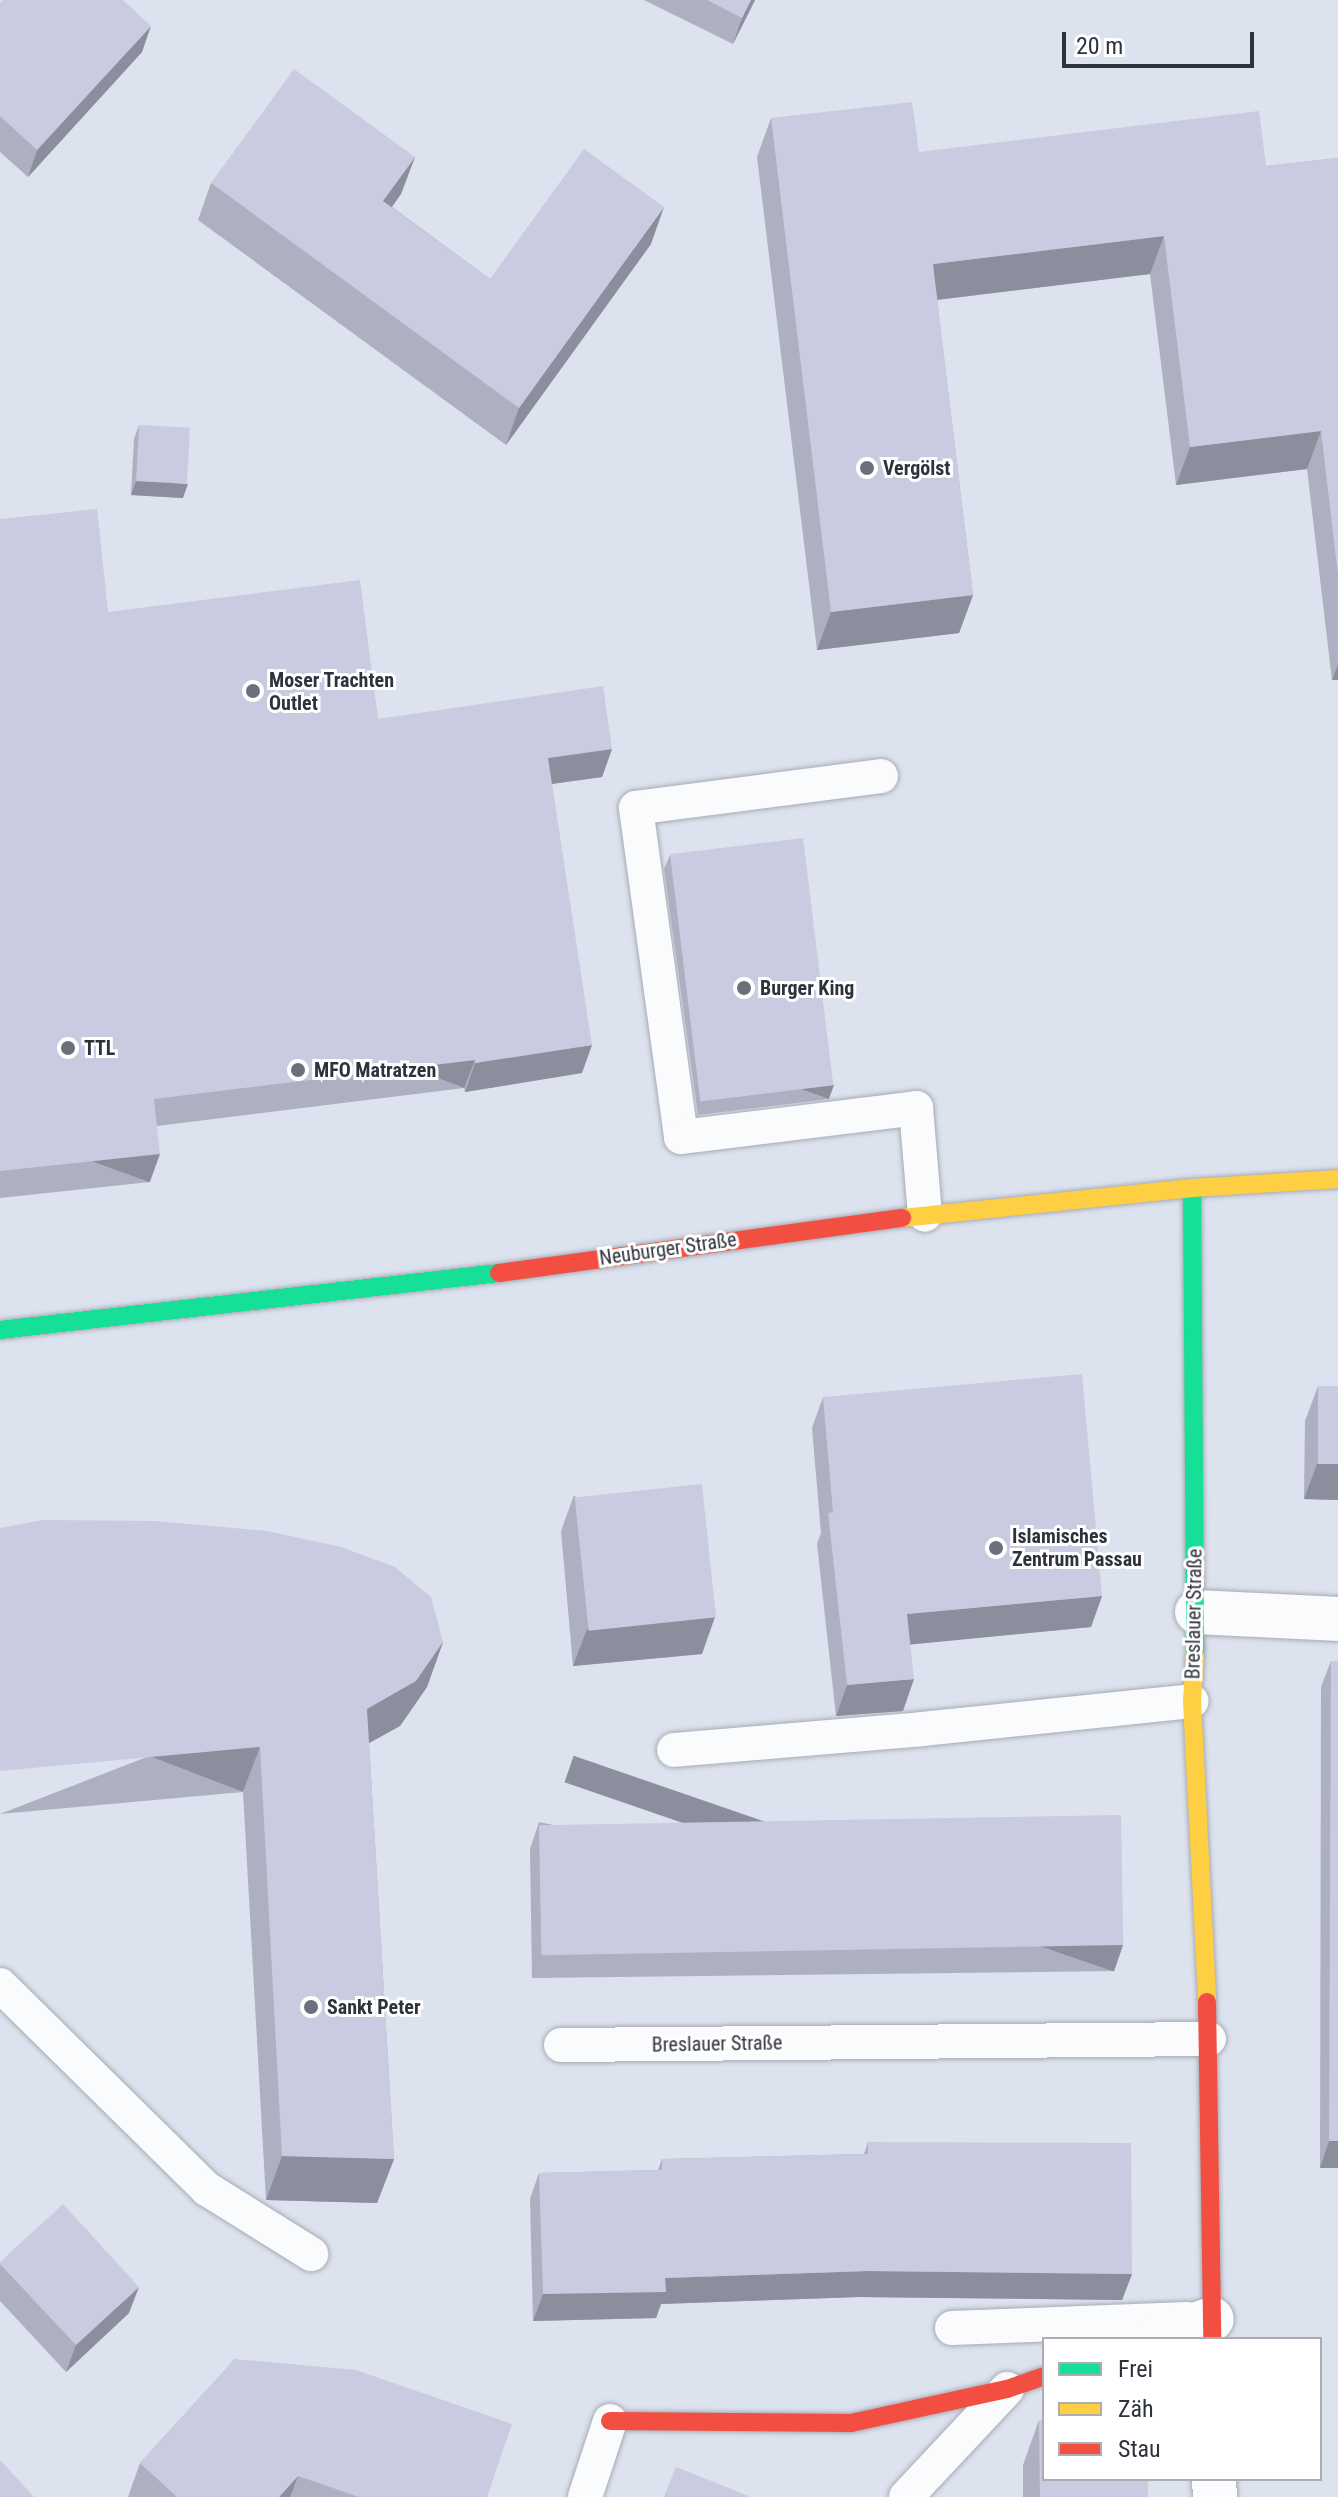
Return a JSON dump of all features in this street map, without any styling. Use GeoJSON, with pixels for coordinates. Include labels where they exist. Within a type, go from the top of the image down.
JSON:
{"type":"FeatureCollection","features":[{"type":"Feature","properties":{"kind":"street","name":"Neuburger Straße"},"geometry":{"type":"LineString","coordinates":[[0,1330],[436,1282],[925,1215],[1192,1188],[1338,1179]]}},
{"type":"Feature","properties":{"kind":"street","name":"Breslauer Straße"},"geometry":{"type":"LineString","coordinates":[[1192,1188],[1197,1612],[1192,1701],[1209,2039],[1212,2329]]}},
{"type":"Feature","properties":{"kind":"street"},"geometry":{"type":"LineString","coordinates":[[1197,1612],[1338,1619]]}},
{"type":"Feature","properties":{"kind":"street"},"geometry":{"type":"LineString","coordinates":[[1164,2337],[1212,2329]]}},
{"type":"Feature","properties":{"kind":"street"},"geometry":{"type":"LineString","coordinates":[[610,2421],[851,2423],[1007,2389],[1042,2377]]}},
{"type":"Feature","properties":{"kind":"lane"},"geometry":{"type":"LineString","coordinates":[[881,776],[636,808],[681,1137],[916,1108],[925,1215]]}},
{"type":"Feature","properties":{"kind":"lane"},"geometry":{"type":"LineString","coordinates":[[674,1750],[922,1729],[1192,1701]]}},
{"type":"Feature","properties":{"kind":"lane"},"geometry":{"type":"LineString","coordinates":[[0,1985],[207,2189],[311,2254]]}},
{"type":"Feature","properties":{"kind":"lane","name":"Breslauer Straße"},"geometry":{"type":"LineString","coordinates":[[561,2045],[1209,2039]]}},
{"type":"Feature","properties":{"kind":"lane"},"geometry":{"type":"LineString","coordinates":[[952,2328],[1212,2329]]}},
{"type":"Feature","properties":{"kind":"lane"},"geometry":{"type":"LineString","coordinates":[[906,2497],[1007,2389]]}},
{"type":"Feature","properties":{"kind":"lane"},"geometry":{"type":"LineString","coordinates":[[585,2497],[610,2421]]}},
{"type":"Feature","properties":{"kind":"building"},"geometry":{"type":"Polygon","coordinates":[[[3,0],[123,0],[151,26],[37,150],[0,116],[0,3],[3,0]]]}},
{"type":"Feature","properties":{"kind":"building"},"geometry":{"type":"Polygon","coordinates":[[[707,0],[751,0],[742,18],[707,0]]]}},
{"type":"Feature","properties":{"kind":"building"},"geometry":{"type":"Polygon","coordinates":[[[294,69],[415,157],[383,201],[490,279],[584,149],[664,207],[519,408],[211,183],[294,69]]]}},
{"type":"Feature","properties":{"kind":"building"},"geometry":{"type":"Polygon","coordinates":[[[912,102],[919,152],[1259,111],[1266,166],[1338,158],[1338,575],[1321,431],[1190,447],[1164,236],[933,264],[973,595],[831,612],[771,118],[912,102]]]}},
{"type":"Feature","properties":{"kind":"building"},"geometry":{"type":"Polygon","coordinates":[[[139,425],[190,428],[187,484],[136,481],[139,425]]]}},
{"type":"Feature","properties":{"kind":"building"},"geometry":{"type":"Polygon","coordinates":[[[97,509],[108,612],[360,580],[378,719],[603,686],[612,749],[548,758],[592,1045],[475,1063],[475,1060],[154,1099],[160,1154],[0,1171],[0,519],[97,509]]]}},
{"type":"Feature","properties":{"kind":"building","name":"Burger King"},"geometry":{"type":"Polygon","coordinates":[[[803,838],[833,1085],[700,1101],[670,854],[803,838]]]}},
{"type":"Feature","properties":{"kind":"building"},"geometry":{"type":"Polygon","coordinates":[[[1082,1374],[1102,1596],[907,1614],[914,1679],[847,1685],[828,1513],[833,1512],[823,1397],[1082,1374]]]}},
{"type":"Feature","properties":{"kind":"building"},"geometry":{"type":"Polygon","coordinates":[[[1318,1386],[1338,1386],[1338,1464],[1318,1464],[1318,1386]]]}},
{"type":"Feature","properties":{"kind":"building"},"geometry":{"type":"Polygon","coordinates":[[[702,1484],[716,1617],[589,1631],[575,1497],[702,1484]]]}},
{"type":"Feature","properties":{"kind":"building","name":"Sankt Peter"},"geometry":{"type":"Polygon","coordinates":[[[43,1520],[156,1521],[267,1531],[341,1547],[395,1567],[431,1597],[443,1642],[416,1681],[367,1709],[394,2159],[282,2156],[260,1747],[0,1771],[0,1528],[43,1520]]]}},
{"type":"Feature","properties":{"kind":"building"},"geometry":{"type":"Polygon","coordinates":[[[1331,1661],[1338,1661],[1338,2141],[1329,2141],[1331,1661]]]}},
{"type":"Feature","properties":{"kind":"building"},"geometry":{"type":"Polygon","coordinates":[[[1121,1815],[1123,1945],[541,1955],[539,1825],[1121,1815]]]}},
{"type":"Feature","properties":{"kind":"building"},"geometry":{"type":"Polygon","coordinates":[[[868,2142],[1131,2143],[1132,2274],[868,2271],[665,2278],[666,2292],[543,2294],[539,2173],[662,2170],[662,2159],[868,2154],[868,2142]]]}},
{"type":"Feature","properties":{"kind":"building"},"geometry":{"type":"Polygon","coordinates":[[[63,2204],[139,2287],[76,2345],[0,2264],[63,2204]]]}},
{"type":"Feature","properties":{"kind":"building"},"geometry":{"type":"Polygon","coordinates":[[[235,2359],[356,2370],[512,2424],[487,2497],[359,2497],[298,2476],[279,2497],[177,2497],[140,2463],[235,2359]]]}},
{"type":"Feature","properties":{"kind":"building"},"geometry":{"type":"Polygon","coordinates":[[[1039,2420],[1042,2420],[1042,2481],[1148,2481],[1148,2497],[1040,2497],[1039,2420]]]}},
{"type":"Feature","properties":{"kind":"building"},"geometry":{"type":"Polygon","coordinates":[[[0,2460],[34,2497],[0,2497],[0,2460]]]}},
{"type":"Feature","properties":{"kind":"building"},"geometry":{"type":"Polygon","coordinates":[[[676,2467],[751,2497],[664,2497],[676,2467]]]}},
{"type":"Feature","properties":{"kind":"traffic: fast"},"geometry":{"type":"LineString","coordinates":[[1192,1188],[1195,1656]]}},
{"type":"Feature","properties":{"kind":"traffic: fast"},"geometry":{"type":"LineString","coordinates":[[0,1330],[499,1273]]}},
{"type":"Feature","properties":{"kind":"traffic: slow"},"geometry":{"type":"LineString","coordinates":[[902,1218],[1192,1188],[1338,1179]]}},
{"type":"Feature","properties":{"kind":"traffic: slow"},"geometry":{"type":"LineString","coordinates":[[1195,1656],[1192,1701],[1207,2002]]}},
{"type":"Feature","properties":{"kind":"traffic: jam"},"geometry":{"type":"LineString","coordinates":[[499,1273],[902,1218]]}},
{"type":"Feature","properties":{"kind":"traffic: jam"},"geometry":{"type":"LineString","coordinates":[[1207,2002],[1212,2337]]}},
{"type":"Feature","properties":{"kind":"traffic: jam"},"geometry":{"type":"LineString","coordinates":[[610,2421],[851,2423],[1007,2389],[1042,2377]]}},
{"type":"Feature","properties":{"kind":"place","name":"Vergölst"},"geometry":{"type":"Point","coordinates":[867,468]}},
{"type":"Feature","properties":{"kind":"place","name":"Moser Trachten Outlet"},"geometry":{"type":"Point","coordinates":[253,691]}},
{"type":"Feature","properties":{"kind":"place","name":"Burger King"},"geometry":{"type":"Point","coordinates":[744,988]}},
{"type":"Feature","properties":{"kind":"place","name":"TTL"},"geometry":{"type":"Point","coordinates":[68,1048]}},
{"type":"Feature","properties":{"kind":"place","name":"MFO Matratzen"},"geometry":{"type":"Point","coordinates":[298,1070]}},
{"type":"Feature","properties":{"kind":"place","name":"Islamisches Zentrum Passau"},"geometry":{"type":"Point","coordinates":[996,1548]}},
{"type":"Feature","properties":{"kind":"place","name":"Sankt Peter"},"geometry":{"type":"Point","coordinates":[311,2007]}}]}
